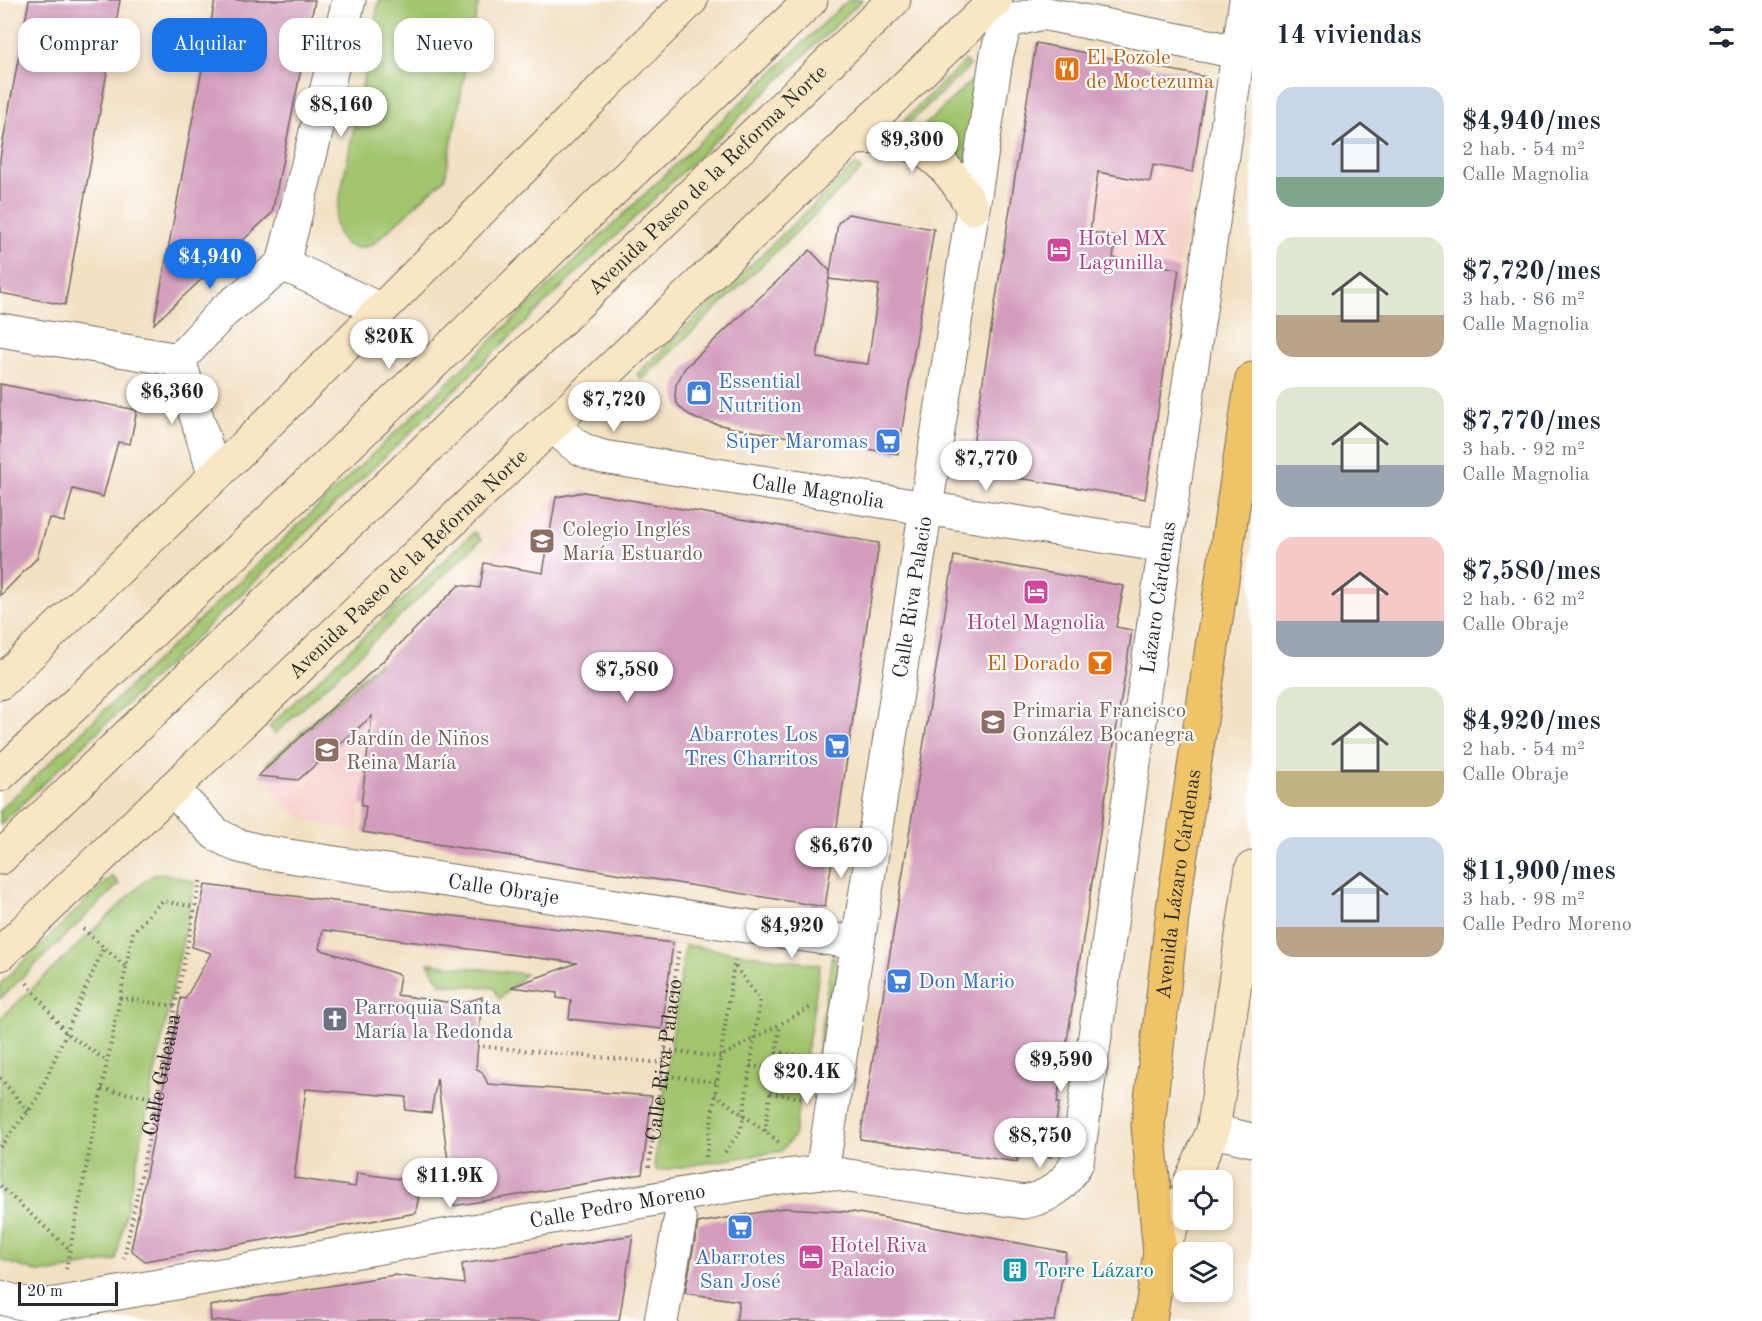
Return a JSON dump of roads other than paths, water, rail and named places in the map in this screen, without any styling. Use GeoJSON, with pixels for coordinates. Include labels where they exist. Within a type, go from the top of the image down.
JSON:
{"type":"FeatureCollection","features":[{"type":"Feature","properties":{"kind":"main road","name":"Avenida Lázaro Cárdenas"},"geometry":{"type":"LineString","coordinates":[[1150,1321],[1160,1253],[1148,1125],[1174,901],[1252,380]]}},
{"type":"Feature","properties":{"kind":"street"},"geometry":{"type":"LineString","coordinates":[[179,360],[223,312],[283,264],[349,0]]}},
{"type":"Feature","properties":{"kind":"street"},"geometry":{"type":"LineString","coordinates":[[0,683],[215,476],[691,0]]}},
{"type":"Feature","properties":{"kind":"street"},"geometry":{"type":"LineString","coordinates":[[0,775],[236,553],[811,0]]}},
{"type":"Feature","properties":{"kind":"street","name":"Avenida Paseo de la Reforma Norte"},"geometry":{"type":"LineString","coordinates":[[0,858],[894,0]]}},
{"type":"Feature","properties":{"kind":"street","name":"Lázaro Cárdenas"},"geometry":{"type":"LineString","coordinates":[[1024,1202],[1040,1199],[1058,1188],[1069,1177],[1077,1162],[1246,0]]}},
{"type":"Feature","properties":{"kind":"street"},"geometry":{"type":"LineString","coordinates":[[997,9],[1042,13],[1238,52]]}},
{"type":"Feature","properties":{"kind":"street","name":"Avenida Paseo de la Reforma Norte"},"geometry":{"type":"LineString","coordinates":[[0,954],[850,139],[997,9]]}},
{"type":"Feature","properties":{"kind":"street","name":"Calle Riva Palacio"},"geometry":{"type":"LineString","coordinates":[[822,1172],[997,54],[997,9]]}},
{"type":"Feature","properties":{"kind":"street"},"geometry":{"type":"LineString","coordinates":[[850,139],[871,136],[902,141],[924,150],[940,162],[956,179],[972,208]]}},
{"type":"Feature","properties":{"kind":"street"},"geometry":{"type":"LineString","coordinates":[[283,264],[381,310]]}},
{"type":"Feature","properties":{"kind":"street"},"geometry":{"type":"LineString","coordinates":[[0,330],[179,360]]}},
{"type":"Feature","properties":{"kind":"street"},"geometry":{"type":"LineString","coordinates":[[179,360],[215,476]]}},
{"type":"Feature","properties":{"kind":"street","name":"Calle Magnolia"},"geometry":{"type":"LineString","coordinates":[[553,425],[577,448],[603,458],[1165,546]]}},
{"type":"Feature","properties":{"kind":"street","name":"Calle Obraje"},"geometry":{"type":"LineString","coordinates":[[172,789],[216,834],[236,845],[263,852],[857,942]]}},
{"type":"Feature","properties":{"kind":"street"},"geometry":{"type":"LineString","coordinates":[[1195,1170],[1213,1131],[1252,868]]}},
{"type":"Feature","properties":{"kind":"street"},"geometry":{"type":"LineString","coordinates":[[1213,1131],[1252,1140]]}},
{"type":"Feature","properties":{"kind":"street","name":"Calle Pedro Moreno"},"geometry":{"type":"LineString","coordinates":[[0,1297],[20,1304],[84,1310],[776,1177],[822,1172],[1024,1202]]}},
{"type":"Feature","properties":{"kind":"street"},"geometry":{"type":"LineString","coordinates":[[661,1321],[680,1221]]}},
{"type":"Feature","properties":{"kind":"street"},"geometry":{"type":"LineString","coordinates":[[1160,1253],[1173,1224]]}},
{"type":"Feature","properties":{"kind":"place","name":"El Pozole de Moctezuma"},"geometry":{"type":"Point","coordinates":[1067,69]}},
{"type":"Feature","properties":{"kind":"place","name":"Hotel MX Lagunilla"},"geometry":{"type":"Point","coordinates":[1059,250]}},
{"type":"Feature","properties":{"kind":"place","name":"Essential Nutrition"},"geometry":{"type":"Point","coordinates":[699,393]}},
{"type":"Feature","properties":{"kind":"place","name":"Súper Maromas"},"geometry":{"type":"Point","coordinates":[888,441]}},
{"type":"Feature","properties":{"kind":"place","name":"Colegio Inglés María Estuardo"},"geometry":{"type":"Point","coordinates":[542,541]}},
{"type":"Feature","properties":{"kind":"place","name":"Hotel Magnolia"},"geometry":{"type":"Point","coordinates":[1036,592]}},
{"type":"Feature","properties":{"kind":"place","name":"El Dorado"},"geometry":{"type":"Point","coordinates":[1100,663]}},
{"type":"Feature","properties":{"kind":"place","name":"Primaria Francisco González Bocanegra"},"geometry":{"type":"Point","coordinates":[993,722]}},
{"type":"Feature","properties":{"kind":"place","name":"Abarrotes Los Tres Charritos"},"geometry":{"type":"Point","coordinates":[837,746]}},
{"type":"Feature","properties":{"kind":"place","name":"Jardín de Niños Reina María"},"geometry":{"type":"Point","coordinates":[327,750]}},
{"type":"Feature","properties":{"kind":"place","name":"Don Mario"},"geometry":{"type":"Point","coordinates":[899,981]}},
{"type":"Feature","properties":{"kind":"place","name":"Parroquia Santa María la Redonda"},"geometry":{"type":"Point","coordinates":[335,1019]}},
{"type":"Feature","properties":{"kind":"place","name":"Abarrotes San José"},"geometry":{"type":"Point","coordinates":[740,1227]}},
{"type":"Feature","properties":{"kind":"place","name":"Hotel Riva Palacio"},"geometry":{"type":"Point","coordinates":[811,1257]}},
{"type":"Feature","properties":{"kind":"place","name":"Torre Lázaro"},"geometry":{"type":"Point","coordinates":[1015,1270]}}]}
